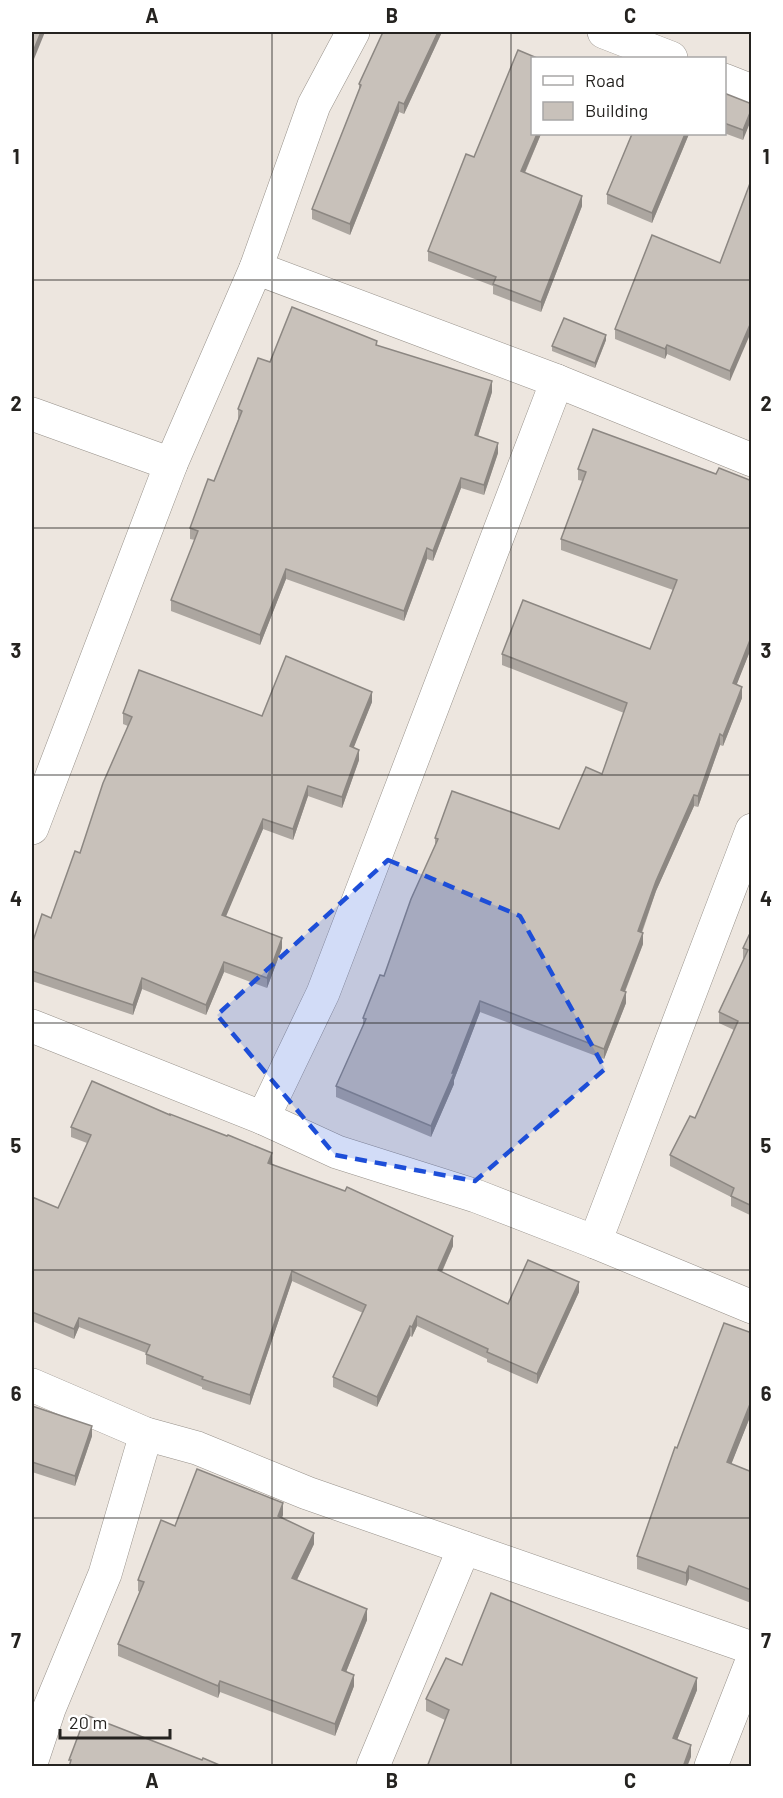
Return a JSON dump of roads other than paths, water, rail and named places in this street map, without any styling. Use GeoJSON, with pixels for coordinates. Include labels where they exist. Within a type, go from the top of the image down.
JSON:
{"type":"FeatureCollection","features":[{"type":"Feature","properties":{"kind":"street"},"geometry":{"type":"LineString","coordinates":[[32,828],[171,464],[256,268],[314,105],[353,32]]}},
{"type":"Feature","properties":{"kind":"street"},"geometry":{"type":"LineString","coordinates":[[604,32],[668,57]]}},
{"type":"Feature","properties":{"kind":"street"},"geometry":{"type":"LineString","coordinates":[[726,81],[752,91]]}},
{"type":"Feature","properties":{"kind":"street"},"geometry":{"type":"LineString","coordinates":[[256,268],[557,381],[752,460]]}},
{"type":"Feature","properties":{"kind":"street"},"geometry":{"type":"LineString","coordinates":[[263,1118],[323,993],[557,381]]}},
{"type":"Feature","properties":{"kind":"street"},"geometry":{"type":"LineString","coordinates":[[32,414],[171,464]]}},
{"type":"Feature","properties":{"kind":"street"},"geometry":{"type":"LineString","coordinates":[[594,1242],[752,831]]}},
{"type":"Feature","properties":{"kind":"street"},"geometry":{"type":"LineString","coordinates":[[32,1026],[263,1118],[338,1152],[476,1196],[752,1307]]}},
{"type":"Feature","properties":{"kind":"street"},"geometry":{"type":"LineString","coordinates":[[32,1385],[146,1434],[197,1448],[308,1492],[752,1648]]}},
{"type":"Feature","properties":{"kind":"street"},"geometry":{"type":"LineString","coordinates":[[32,1760],[49,1708],[105,1574],[146,1434]]}},
{"type":"Feature","properties":{"kind":"street"},"geometry":{"type":"LineString","coordinates":[[373,1767],[464,1548]]}},
{"type":"Feature","properties":{"kind":"street"},"geometry":{"type":"LineString","coordinates":[[711,1767],[752,1661]]}}]}
